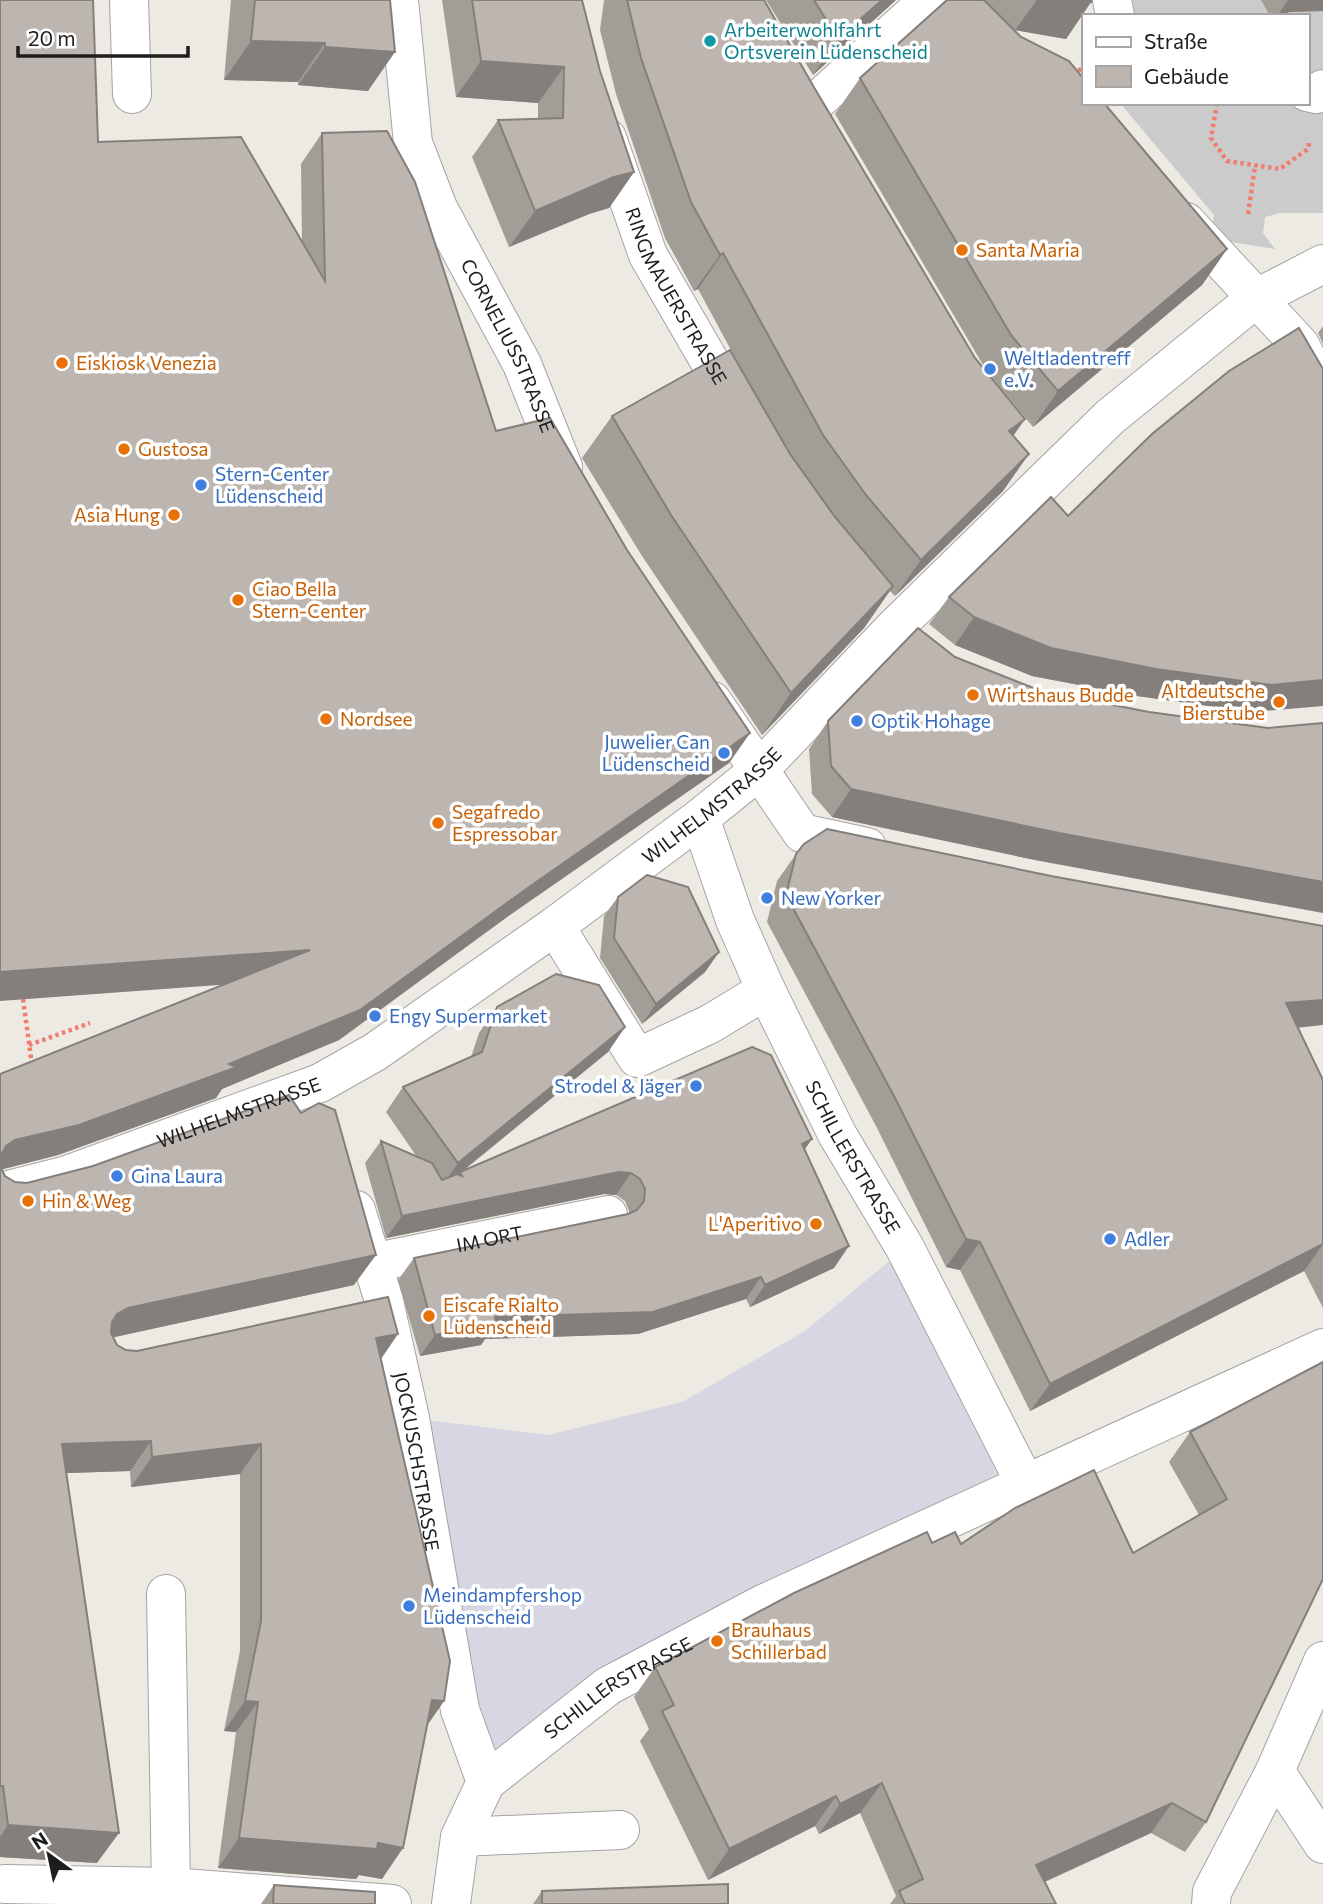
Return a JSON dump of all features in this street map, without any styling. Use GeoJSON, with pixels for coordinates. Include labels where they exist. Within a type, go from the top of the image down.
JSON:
{"type":"FeatureCollection","features":[{"type":"Feature","properties":{"kind":"street"},"geometry":{"type":"LineString","coordinates":[[129,0],[132,94]]}},
{"type":"Feature","properties":{"kind":"street","name":"CORNELIUSSTRASSE"},"geometry":{"type":"LineString","coordinates":[[399,0],[413,143],[438,208],[522,364],[560,463],[581,499]]}},
{"type":"Feature","properties":{"kind":"street"},"geometry":{"type":"LineString","coordinates":[[806,111],[949,3]]}},
{"type":"Feature","properties":{"kind":"street"},"geometry":{"type":"LineString","coordinates":[[787,78],[827,146]]}},
{"type":"Feature","properties":{"kind":"street","name":"RINGMAUERSTRASSE"},"geometry":{"type":"LineString","coordinates":[[595,100],[648,255],[755,441]]}},
{"type":"Feature","properties":{"kind":"street"},"geometry":{"type":"LineString","coordinates":[[1166,200],[1300,345],[1323,390]]}},
{"type":"Feature","properties":{"kind":"street","name":"WILHELMSTRASSE"},"geometry":{"type":"LineString","coordinates":[[0,1192],[64,1176],[320,1083],[375,1052],[555,926],[700,818],[758,771],[910,638],[1034,463],[1110,417],[1255,299],[1323,264]]}},
{"type":"Feature","properties":{"kind":"street"},"geometry":{"type":"LineString","coordinates":[[867,598],[910,638]]}},
{"type":"Feature","properties":{"kind":"street"},"geometry":{"type":"LineString","coordinates":[[691,669],[802,833],[906,855]]}},
{"type":"Feature","properties":{"kind":"street","name":"SCHILLERSTRASSE"},"geometry":{"type":"LineString","coordinates":[[700,818],[734,920],[766,990],[837,1134],[905,1248],[1026,1485]]}},
{"type":"Feature","properties":{"kind":"street"},"geometry":{"type":"LineString","coordinates":[[555,926],[637,1058],[710,1024],[766,990]]}},
{"type":"Feature","properties":{"kind":"street"},"geometry":{"type":"LineString","coordinates":[[320,1083],[331,1122]]}},
{"type":"Feature","properties":{"kind":"street","name":"JOCKUSCHSTRASSE"},"geometry":{"type":"LineString","coordinates":[[346,1173],[384,1301],[410,1418],[460,1710],[486,1782]]}},
{"type":"Feature","properties":{"kind":"street","name":"IM ORT"},"geometry":{"type":"LineString","coordinates":[[371,1263],[608,1214]]}},
{"type":"Feature","properties":{"kind":"street"},"geometry":{"type":"LineString","coordinates":[[346,1310],[384,1301]]}},
{"type":"Feature","properties":{"kind":"street","name":"SCHILLERSTRASSE"},"geometry":{"type":"LineString","coordinates":[[486,1782],[608,1686],[762,1604],[1323,1348]]}},
{"type":"Feature","properties":{"kind":"street"},"geometry":{"type":"LineString","coordinates":[[166,1594],[171,1887]]}},
{"type":"Feature","properties":{"kind":"street"},"geometry":{"type":"LineString","coordinates":[[1211,1904],[1212,1892],[1275,1771],[1323,1661]]}},
{"type":"Feature","properties":{"kind":"street"},"geometry":{"type":"LineString","coordinates":[[1275,1771],[1323,1844]]}},
{"type":"Feature","properties":{"kind":"street"},"geometry":{"type":"LineString","coordinates":[[451,1904],[460,1837],[486,1782]]}},
{"type":"Feature","properties":{"kind":"street"},"geometry":{"type":"LineString","coordinates":[[460,1837],[620,1830]]}},
{"type":"Feature","properties":{"kind":"street"},"geometry":{"type":"LineString","coordinates":[[4,1884],[171,1887],[392,1904]]}},
{"type":"Feature","properties":{"kind":"path"},"geometry":{"type":"LineString","coordinates":[[1071,74],[1082,68]]}},
{"type":"Feature","properties":{"kind":"path"},"geometry":{"type":"LineString","coordinates":[[1217,105],[1211,138],[1227,161],[1255,166]]}},
{"type":"Feature","properties":{"kind":"path"},"geometry":{"type":"LineString","coordinates":[[23,999],[32,1070]]}},
{"type":"Feature","properties":{"kind":"path"},"geometry":{"type":"LineString","coordinates":[[29,1045],[90,1023]]}},
{"type":"Feature","properties":{"kind":"shaded area"},"geometry":{"type":"Polygon","coordinates":[[[1127,0],[1323,0],[1323,213],[1280,213],[1265,217],[1263,233],[1275,249],[1225,241],[1213,224],[1214,215],[1122,105],[1309,105],[1309,14],[1126,14],[1127,0]]]}},
{"type":"Feature","properties":{"kind":"shaded area"},"geometry":{"type":"Polygon","coordinates":[[[905,1248],[1026,1485],[763,1604],[486,1782],[410,1418],[548,1435],[682,1402],[805,1331],[905,1248]]]}},
{"type":"Feature","properties":{"kind":"building","name":"Stern-Center Lüdenscheid"},"geometry":{"type":"Polygon","coordinates":[[[0,0],[93,0],[98,142],[241,137],[325,281],[322,133],[387,131],[415,182],[496,431],[550,418],[627,550],[750,733],[529,887],[360,1010],[229,1064],[237,1067],[79,1125],[15,1140],[6,1146],[1,1155],[0,1166],[0,1074],[310,950],[0,972],[0,0]]]}},
{"type":"Feature","properties":{"kind":"building"},"geometry":{"type":"Polygon","coordinates":[[[255,0],[390,0],[395,52],[325,47],[325,43],[251,41],[255,0]]]}},
{"type":"Feature","properties":{"kind":"building"},"geometry":{"type":"Polygon","coordinates":[[[472,0],[582,0],[600,71],[634,172],[614,177],[535,211],[498,120],[563,118],[564,67],[481,61],[472,0]]]}},
{"type":"Feature","properties":{"kind":"building"},"geometry":{"type":"Polygon","coordinates":[[[627,0],[764,0],[975,358],[1025,419],[1009,431],[1029,454],[921,560],[866,495],[823,435],[723,253],[720,255],[691,202],[641,58],[627,0]]]}},
{"type":"Feature","properties":{"kind":"building"},"geometry":{"type":"Polygon","coordinates":[[[814,0],[882,0],[838,39],[814,0]]]}},
{"type":"Feature","properties":{"kind":"building"},"geometry":{"type":"Polygon","coordinates":[[[947,0],[984,0],[1021,37],[1069,61],[1082,77],[1082,105],[1106,105],[1227,249],[1058,391],[1011,335],[860,78],[947,0]]]}},
{"type":"Feature","properties":{"kind":"building"},"geometry":{"type":"Polygon","coordinates":[[[1299,328],[1323,369],[1323,680],[1271,685],[1156,669],[1051,648],[974,617],[949,597],[1051,497],[1068,516],[1152,434],[1229,371],[1299,328]]]}},
{"type":"Feature","properties":{"kind":"building"},"geometry":{"type":"Polygon","coordinates":[[[730,350],[790,454],[835,517],[893,586],[791,693],[671,515],[612,416],[730,350]]]}},
{"type":"Feature","properties":{"kind":"building"},"geometry":{"type":"Polygon","coordinates":[[[918,628],[955,657],[1041,691],[1149,712],[1268,728],[1323,723],[1323,882],[1059,833],[851,789],[831,766],[828,721],[918,628]]]}},
{"type":"Feature","properties":{"kind":"building"},"geometry":{"type":"Polygon","coordinates":[[[827,829],[1051,876],[1323,926],[1323,1000],[1286,1003],[1323,1080],[1323,1244],[1050,1384],[980,1242],[966,1239],[895,1098],[786,895],[796,854],[804,844],[827,829]]]}},
{"type":"Feature","properties":{"kind":"building"},"geometry":{"type":"Polygon","coordinates":[[[647,875],[688,887],[719,952],[656,1004],[614,938],[618,897],[647,875]]]}},
{"type":"Feature","properties":{"kind":"building"},"geometry":{"type":"Polygon","coordinates":[[[556,974],[599,985],[625,1027],[458,1163],[403,1087],[482,1052],[497,1007],[556,974]]]}},
{"type":"Feature","properties":{"kind":"building"},"geometry":{"type":"Polygon","coordinates":[[[752,1047],[771,1055],[812,1139],[802,1144],[849,1246],[765,1285],[761,1277],[653,1312],[495,1317],[496,1323],[435,1335],[414,1258],[628,1214],[637,1210],[644,1201],[645,1189],[640,1179],[631,1173],[619,1172],[402,1216],[381,1141],[432,1163],[442,1180],[457,1174],[462,1176],[460,1172],[752,1047]]]}},
{"type":"Feature","properties":{"kind":"building"},"geometry":{"type":"Polygon","coordinates":[[[289,1095],[301,1113],[319,1103],[335,1110],[376,1255],[128,1308],[117,1314],[112,1322],[111,1333],[117,1345],[126,1350],[137,1351],[388,1297],[398,1334],[376,1338],[450,1661],[444,1701],[432,1700],[403,1848],[378,1843],[377,1849],[239,1838],[258,1702],[245,1701],[261,1621],[261,1444],[152,1457],[151,1441],[62,1444],[119,1833],[8,1825],[3,1786],[0,1786],[0,1166],[5,1176],[15,1182],[27,1183],[93,1166],[289,1095]]]}},
{"type":"Feature","properties":{"kind":"building"},"geometry":{"type":"Polygon","coordinates":[[[1323,1362],[1323,1579],[1206,1822],[1172,1803],[1036,1865],[1056,1904],[905,1904],[899,1891],[923,1879],[882,1783],[840,1804],[836,1796],[729,1849],[662,1711],[674,1705],[655,1667],[794,1593],[927,1532],[932,1543],[955,1532],[961,1544],[1015,1508],[1094,1470],[1133,1553],[1227,1499],[1190,1432],[1323,1362]]]}},
{"type":"Feature","properties":{"kind":"building"},"geometry":{"type":"Polygon","coordinates":[[[728,1884],[728,1904],[542,1904],[542,1891],[728,1884]]]}},
{"type":"Feature","properties":{"kind":"building"},"geometry":{"type":"Polygon","coordinates":[[[274,1885],[375,1892],[375,1904],[273,1904],[274,1885]]]}},
{"type":"Feature","properties":{"kind":"place","name":"Arbeiterwohlfahrt Ortsverein Lüdenscheid"},"geometry":{"type":"Point","coordinates":[710,41]}},
{"type":"Feature","properties":{"kind":"place","name":"Santa Maria"},"geometry":{"type":"Point","coordinates":[962,250]}},
{"type":"Feature","properties":{"kind":"place","name":"Eiskiosk Venezia"},"geometry":{"type":"Point","coordinates":[62,363]}},
{"type":"Feature","properties":{"kind":"place","name":"Weltladentreff e.V."},"geometry":{"type":"Point","coordinates":[990,369]}},
{"type":"Feature","properties":{"kind":"place","name":"Gustosa"},"geometry":{"type":"Point","coordinates":[124,449]}},
{"type":"Feature","properties":{"kind":"place","name":"Stern-Center Lüdenscheid"},"geometry":{"type":"Point","coordinates":[201,485]}},
{"type":"Feature","properties":{"kind":"place","name":"Asia Hung"},"geometry":{"type":"Point","coordinates":[174,515]}},
{"type":"Feature","properties":{"kind":"place","name":"Ciao Bella Stern-Center"},"geometry":{"type":"Point","coordinates":[238,600]}},
{"type":"Feature","properties":{"kind":"place","name":"Wirtshaus Budde"},"geometry":{"type":"Point","coordinates":[973,695]}},
{"type":"Feature","properties":{"kind":"place","name":"Altdeutsche Bierstube"},"geometry":{"type":"Point","coordinates":[1279,702]}},
{"type":"Feature","properties":{"kind":"place","name":"Nordsee"},"geometry":{"type":"Point","coordinates":[326,719]}},
{"type":"Feature","properties":{"kind":"place","name":"Optik Hohage"},"geometry":{"type":"Point","coordinates":[857,721]}},
{"type":"Feature","properties":{"kind":"place","name":"Juwelier Can Lüdenscheid"},"geometry":{"type":"Point","coordinates":[724,753]}},
{"type":"Feature","properties":{"kind":"place","name":"Segafredo Espressobar"},"geometry":{"type":"Point","coordinates":[438,823]}},
{"type":"Feature","properties":{"kind":"place","name":"New Yorker"},"geometry":{"type":"Point","coordinates":[767,898]}},
{"type":"Feature","properties":{"kind":"place","name":"Engy Supermarket"},"geometry":{"type":"Point","coordinates":[375,1016]}},
{"type":"Feature","properties":{"kind":"place","name":"Strodel & Jäger"},"geometry":{"type":"Point","coordinates":[696,1086]}},
{"type":"Feature","properties":{"kind":"place","name":"Gina Laura"},"geometry":{"type":"Point","coordinates":[117,1176]}},
{"type":"Feature","properties":{"kind":"place","name":"Hin & Weg"},"geometry":{"type":"Point","coordinates":[28,1201]}},
{"type":"Feature","properties":{"kind":"place","name":"L'Aperitivo"},"geometry":{"type":"Point","coordinates":[816,1224]}},
{"type":"Feature","properties":{"kind":"place","name":"Adler"},"geometry":{"type":"Point","coordinates":[1110,1239]}},
{"type":"Feature","properties":{"kind":"place","name":"Eiscafe Rialto Lüdenscheid"},"geometry":{"type":"Point","coordinates":[429,1316]}},
{"type":"Feature","properties":{"kind":"place","name":"Meindampfershop Lüdenscheid"},"geometry":{"type":"Point","coordinates":[409,1606]}},
{"type":"Feature","properties":{"kind":"place","name":"Brauhaus Schillerbad"},"geometry":{"type":"Point","coordinates":[717,1641]}}]}
